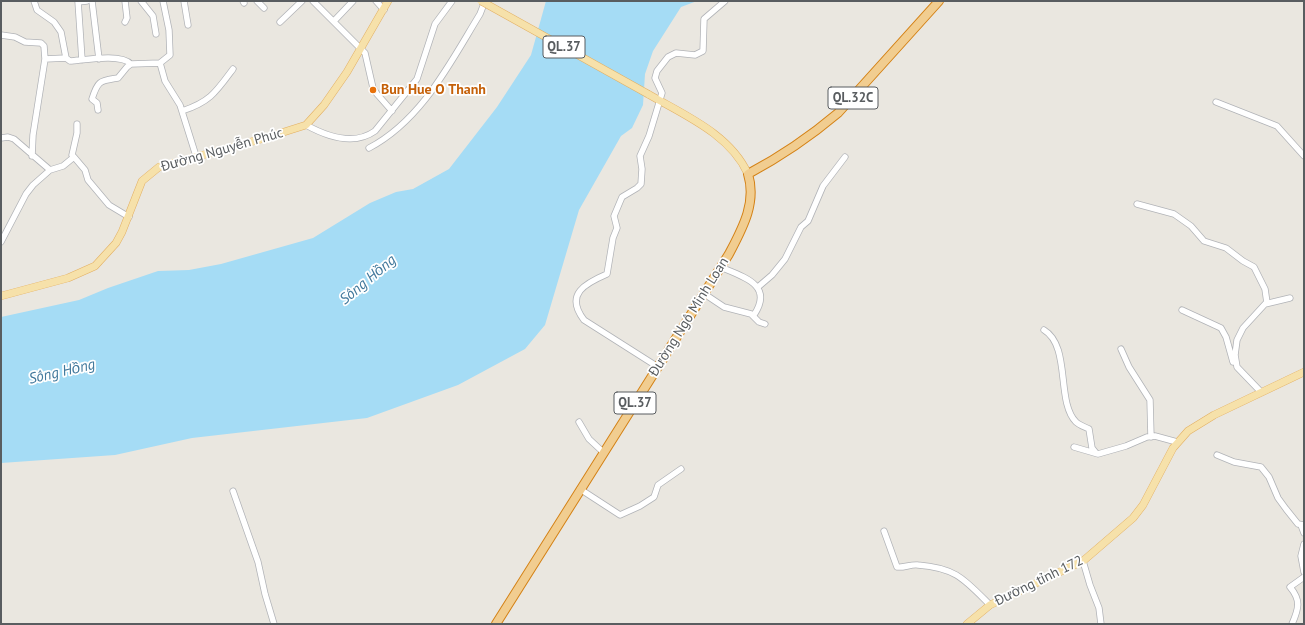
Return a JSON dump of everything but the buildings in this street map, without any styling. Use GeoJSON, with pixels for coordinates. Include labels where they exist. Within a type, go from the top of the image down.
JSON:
{"type":"FeatureCollection","features":[{"type":"Feature","properties":{"kind":"highway","name":"QL.32C"},"geometry":{"type":"LineString","coordinates":[[748,174],[764,166],[838,113],[938,1]]}},
{"type":"Feature","properties":{"kind":"highway","name":"Đường Ngô Minh Loan"},"geometry":{"type":"LineString","coordinates":[[496,624],[720,267],[746,219],[751,191],[748,174]]}},
{"type":"Feature","properties":{"kind":"main road"},"geometry":{"type":"LineString","coordinates":[[306,125],[324,105],[361,50],[388,1]]}},
{"type":"Feature","properties":{"kind":"main road","name":"Đường Ngô Minh Loan"},"geometry":{"type":"LineString","coordinates":[[481,1],[648,94],[719,137],[743,162],[748,174]]}},
{"type":"Feature","properties":{"kind":"main road","name":"Đường Nguyễn Phúc"},"geometry":{"type":"LineString","coordinates":[[1,296],[68,278],[95,266],[116,243],[129,217],[142,180],[149,173],[159,167],[265,138],[306,125]]}},
{"type":"Feature","properties":{"kind":"main road","name":"Đường tỉnh 172"},"geometry":{"type":"LineString","coordinates":[[967,624],[990,605],[1083,561],[1137,513],[1177,442],[1195,426],[1304,372]]}},
{"type":"Feature","properties":{"kind":"street"},"geometry":{"type":"LineString","coordinates":[[34,1],[37,10],[54,22],[61,32],[66,58]]}},
{"type":"Feature","properties":{"kind":"street"},"geometry":{"type":"LineString","coordinates":[[82,60],[78,1],[87,1]]}},
{"type":"Feature","properties":{"kind":"street"},"geometry":{"type":"LineString","coordinates":[[92,1],[99,59]]}},
{"type":"Feature","properties":{"kind":"street"},"geometry":{"type":"LineString","coordinates":[[125,1],[127,18],[125,22]]}},
{"type":"Feature","properties":{"kind":"street"},"geometry":{"type":"LineString","coordinates":[[141,1],[152,16],[156,34]]}},
{"type":"Feature","properties":{"kind":"street"},"geometry":{"type":"LineString","coordinates":[[98,110],[96,103],[92,99],[96,86],[100,82],[118,78],[131,64],[160,63],[170,55],[169,30],[163,1]]}},
{"type":"Feature","properties":{"kind":"street"},"geometry":{"type":"LineString","coordinates":[[184,1],[188,25]]}},
{"type":"Feature","properties":{"kind":"street"},"geometry":{"type":"LineString","coordinates":[[257,1],[264,8]]}},
{"type":"Feature","properties":{"kind":"street"},"geometry":{"type":"LineString","coordinates":[[280,22],[302,1]]}},
{"type":"Feature","properties":{"kind":"street"},"geometry":{"type":"LineString","coordinates":[[313,1],[365,53],[373,88],[392,111]]}},
{"type":"Feature","properties":{"kind":"street"},"geometry":{"type":"LineString","coordinates":[[334,21],[353,1]]}},
{"type":"Feature","properties":{"kind":"street"},"geometry":{"type":"LineString","coordinates":[[376,1],[384,10]]}},
{"type":"Feature","properties":{"kind":"street"},"geometry":{"type":"LineString","coordinates":[[306,125],[336,137],[366,136],[375,132],[417,79],[435,24],[452,1]]}},
{"type":"Feature","properties":{"kind":"street"},"geometry":{"type":"LineString","coordinates":[[369,148],[384,140],[429,96],[480,14],[485,1]]}},
{"type":"Feature","properties":{"kind":"street"},"geometry":{"type":"LineString","coordinates":[[658,367],[584,320],[579,314],[577,300],[581,288],[589,282],[607,274],[613,238],[617,228],[614,216],[622,197],[641,184],[642,169],[640,156],[649,136],[662,93],[655,78],[657,71],[668,57],[676,52],[695,55],[704,51],[704,19],[725,1]]}},
{"type":"Feature","properties":{"kind":"street"},"geometry":{"type":"LineString","coordinates":[[1,35],[15,37],[25,42],[40,43],[44,46],[45,59],[32,156]]}},
{"type":"Feature","properties":{"kind":"street"},"geometry":{"type":"LineString","coordinates":[[45,59],[66,58],[70,61],[113,58],[128,61],[131,64]]}},
{"type":"Feature","properties":{"kind":"street"},"geometry":{"type":"LineString","coordinates":[[160,63],[165,81],[180,105],[196,156]]}},
{"type":"Feature","properties":{"kind":"street"},"geometry":{"type":"LineString","coordinates":[[182,111],[200,106],[216,91],[233,69]]}},
{"type":"Feature","properties":{"kind":"street"},"geometry":{"type":"LineString","coordinates":[[1216,102],[1277,126],[1304,156]]}},
{"type":"Feature","properties":{"kind":"street"},"geometry":{"type":"LineString","coordinates":[[72,155],[78,133],[77,124]]}},
{"type":"Feature","properties":{"kind":"street"},"geometry":{"type":"LineString","coordinates":[[1,138],[8,137],[14,139],[50,170]]}},
{"type":"Feature","properties":{"kind":"street"},"geometry":{"type":"LineString","coordinates":[[1,242],[26,194],[50,170],[63,166],[74,157],[85,170],[88,180],[110,205],[129,217]]}},
{"type":"Feature","properties":{"kind":"street"},"geometry":{"type":"LineString","coordinates":[[758,287],[772,275],[785,259],[801,227],[808,221],[823,186],[846,157]]}},
{"type":"Feature","properties":{"kind":"street"},"geometry":{"type":"LineString","coordinates":[[1137,204],[1174,214],[1191,226],[1204,241],[1226,248],[1243,261],[1254,267],[1265,289],[1267,303]]}},
{"type":"Feature","properties":{"kind":"street"},"geometry":{"type":"LineString","coordinates":[[720,267],[738,274],[758,287],[762,296],[760,306],[754,315]]}},
{"type":"Feature","properties":{"kind":"street"},"geometry":{"type":"LineString","coordinates":[[703,293],[724,307],[754,315],[759,322],[765,324]]}},
{"type":"Feature","properties":{"kind":"street"},"geometry":{"type":"LineString","coordinates":[[1237,367],[1235,350],[1239,334],[1267,303],[1290,298]]}},
{"type":"Feature","properties":{"kind":"street"},"geometry":{"type":"LineString","coordinates":[[1182,310],[1221,328],[1226,337],[1233,362],[1261,392]]}},
{"type":"Feature","properties":{"kind":"street"},"geometry":{"type":"LineString","coordinates":[[1044,330],[1051,335],[1058,349],[1070,412],[1076,422],[1089,429],[1092,448],[1096,453]]}},
{"type":"Feature","properties":{"kind":"street"},"geometry":{"type":"LineString","coordinates":[[1121,349],[1129,367],[1150,400],[1151,437]]}},
{"type":"Feature","properties":{"kind":"street"},"geometry":{"type":"LineString","coordinates":[[579,422],[589,439],[603,452]]}},
{"type":"Feature","properties":{"kind":"street"},"geometry":{"type":"LineString","coordinates":[[1074,447],[1096,453],[1111,451],[1151,437],[1159,437],[1177,442]]}},
{"type":"Feature","properties":{"kind":"street"},"geometry":{"type":"LineString","coordinates":[[1217,455],[1234,462],[1260,467],[1269,477],[1278,498],[1286,509],[1302,525],[1304,533]]}},
{"type":"Feature","properties":{"kind":"street"},"geometry":{"type":"LineString","coordinates":[[580,489],[620,515],[640,506],[654,497],[658,485],[681,469]]}},
{"type":"Feature","properties":{"kind":"street"},"geometry":{"type":"LineString","coordinates":[[233,492],[258,562],[265,594],[274,624]]}},
{"type":"Feature","properties":{"kind":"street"},"geometry":{"type":"LineString","coordinates":[[884,531],[897,567],[916,564],[950,570],[967,582],[990,605]]}},
{"type":"Feature","properties":{"kind":"street"},"geometry":{"type":"LineString","coordinates":[[1304,544],[1301,556],[1304,572]]}},
{"type":"Feature","properties":{"kind":"street"},"geometry":{"type":"LineString","coordinates":[[1083,561],[1099,608],[1101,624]]}},
{"type":"Feature","properties":{"kind":"street"},"geometry":{"type":"LineString","coordinates":[[1292,624],[1298,612],[1298,596],[1290,586],[1304,577]]}},
{"type":"Feature","properties":{"kind":"water","name":"Sông Hồng"},"geometry":{"type":"Polygon","coordinates":[[[546,1],[697,1],[681,7],[653,51],[645,74],[643,105],[632,128],[621,136],[579,210],[545,325],[525,349],[458,385],[367,418],[192,438],[115,455],[1,463],[1,317],[79,300],[108,288],[158,271],[189,270],[221,264],[313,238],[370,203],[396,192],[413,189],[449,169],[497,107],[531,55],[546,1]]]}},
{"type":"Feature","properties":{"kind":"place","name":"Bun Hue O Thanh"},"geometry":{"type":"Point","coordinates":[373,90]}}]}
